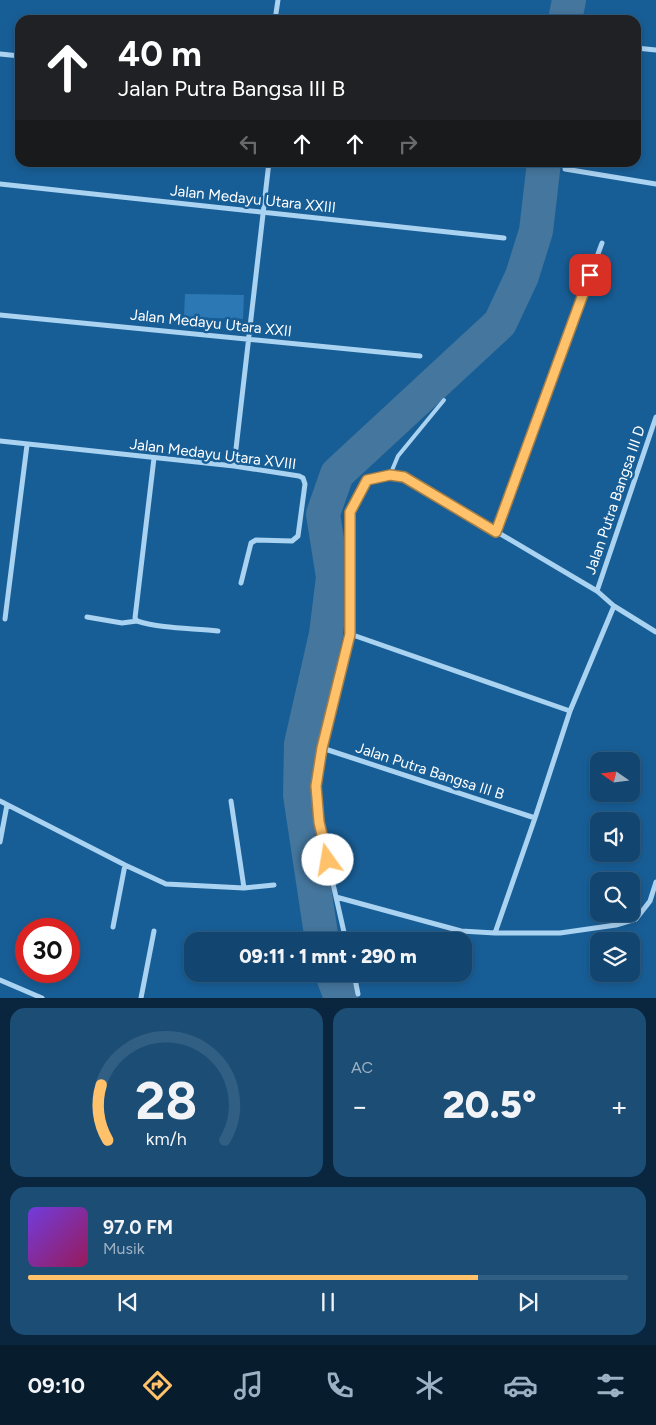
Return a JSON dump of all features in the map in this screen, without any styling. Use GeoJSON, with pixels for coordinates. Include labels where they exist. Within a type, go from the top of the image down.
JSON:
{"type":"FeatureCollection","features":[{"type":"Feature","properties":{"kind":"street"},"geometry":{"type":"LineString","coordinates":[[276,15],[278,0]]}},
{"type":"Feature","properties":{"kind":"street"},"geometry":{"type":"LineString","coordinates":[[641,48],[656,50]]}},
{"type":"Feature","properties":{"kind":"street"},"geometry":{"type":"LineString","coordinates":[[0,54],[15,56]]}},
{"type":"Feature","properties":{"kind":"street"},"geometry":{"type":"LineString","coordinates":[[234,466],[269,167]]}},
{"type":"Feature","properties":{"kind":"street"},"geometry":{"type":"LineString","coordinates":[[565,169],[656,184]]}},
{"type":"Feature","properties":{"kind":"street","name":"Jalan Medayu Utara XXIII"},"geometry":{"type":"LineString","coordinates":[[0,184],[504,238]]}},
{"type":"Feature","properties":{"kind":"street"},"geometry":{"type":"LineString","coordinates":[[496,532],[602,243]]}},
{"type":"Feature","properties":{"kind":"street","name":"Jalan Medayu Utara XXII"},"geometry":{"type":"LineString","coordinates":[[0,315],[420,356]]}},
{"type":"Feature","properties":{"kind":"street","name":"Jalan Putra Bangsa III D"},"geometry":{"type":"LineString","coordinates":[[597,591],[656,417]]}},
{"type":"Feature","properties":{"kind":"street","name":"Jalan Medayu Utara XVIII"},"geometry":{"type":"LineString","coordinates":[[0,441],[234,466],[303,478],[304,484],[298,536],[292,541],[256,540],[251,542],[241,583]]}},
{"type":"Feature","properties":{"kind":"street"},"geometry":{"type":"LineString","coordinates":[[4,619],[27,445]]}},
{"type":"Feature","properties":{"kind":"street"},"geometry":{"type":"LineString","coordinates":[[137,621],[135,618],[154,458]]}},
{"type":"Feature","properties":{"kind":"street"},"geometry":{"type":"LineString","coordinates":[[344,932],[319,822],[316,786],[322,748],[350,634],[350,512],[367,480],[390,475],[404,477],[597,591],[614,606],[656,632]]}},
{"type":"Feature","properties":{"kind":"street"},"geometry":{"type":"LineString","coordinates":[[495,933],[570,711],[614,606]]}},
{"type":"Feature","properties":{"kind":"street"},"geometry":{"type":"LineString","coordinates":[[87,617],[122,623],[137,621],[218,631]]}},
{"type":"Feature","properties":{"kind":"street"},"geometry":{"type":"LineString","coordinates":[[350,634],[570,711]]}},
{"type":"Feature","properties":{"kind":"street","name":"Jalan Putra Bangsa III B"},"geometry":{"type":"LineString","coordinates":[[322,748],[535,818]]}},
{"type":"Feature","properties":{"kind":"street"},"geometry":{"type":"LineString","coordinates":[[0,801],[166,884],[244,888],[274,885]]}},
{"type":"Feature","properties":{"kind":"street"},"geometry":{"type":"LineString","coordinates":[[231,801],[244,888]]}},
{"type":"Feature","properties":{"kind":"street"},"geometry":{"type":"LineString","coordinates":[[0,842],[7,805]]}},
{"type":"Feature","properties":{"kind":"street"},"geometry":{"type":"LineString","coordinates":[[113,927],[125,865]]}},
{"type":"Feature","properties":{"kind":"street"},"geometry":{"type":"LineString","coordinates":[[336,897],[461,930],[495,933],[560,933],[616,926],[636,919],[650,901],[656,882]]}},
{"type":"Feature","properties":{"kind":"street"},"geometry":{"type":"LineString","coordinates":[[141,998],[154,931]]}},
{"type":"Feature","properties":{"kind":"street"},"geometry":{"type":"LineString","coordinates":[[0,980],[42,998]]}},
{"type":"Feature","properties":{"kind":"street"},"geometry":{"type":"LineString","coordinates":[[356,982],[358,994]]}},
{"type":"Feature","properties":{"kind":"lane"},"geometry":{"type":"LineString","coordinates":[[390,475],[398,456],[444,400]]}},
{"type":"Feature","properties":{"kind":"shaded area"},"geometry":{"type":"Polygon","coordinates":[[[185,294],[244,295],[243,319],[184,317],[185,294]]]}},
{"type":"Feature","properties":{"kind":"waterway"},"geometry":{"type":"LineString","coordinates":[[566,15],[569,0]]}},
{"type":"Feature","properties":{"kind":"waterway"},"geometry":{"type":"LineString","coordinates":[[321,932],[300,795],[301,744],[326,634],[333,577],[323,514],[337,474],[500,323],[522,276],[536,231],[543,167]]}},
{"type":"Feature","properties":{"kind":"waterway"},"geometry":{"type":"LineString","coordinates":[[335,982],[341,998]]}},
{"type":"Feature","properties":{"kind":"route"},"geometry":{"type":"LineString","coordinates":[[328,860],[319,822],[316,786],[322,748],[350,634],[350,512],[367,480],[390,475],[404,477],[496,532],[590,275]]}}]}
